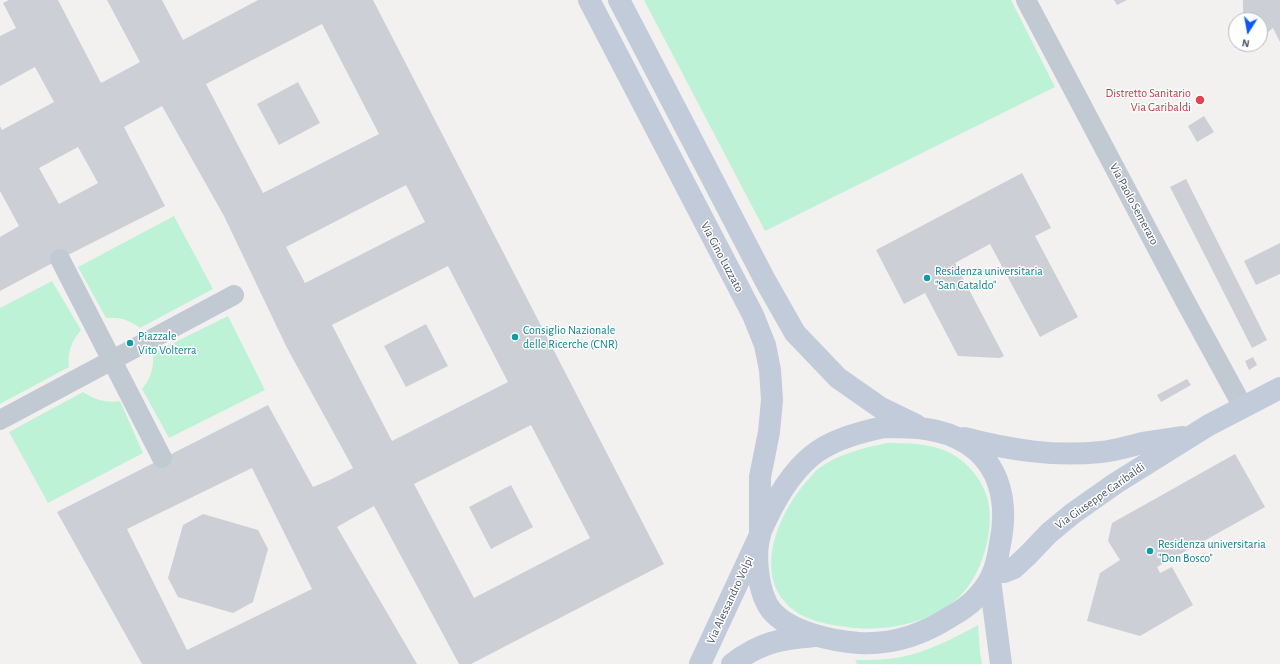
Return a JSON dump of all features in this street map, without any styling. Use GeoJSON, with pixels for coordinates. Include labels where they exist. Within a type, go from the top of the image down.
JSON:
{"type":"FeatureCollection","features":[{"type":"Feature","properties":{"kind":"main road","name":"Via Gino Luzzato"},"geometry":{"type":"LineString","coordinates":[[588,0],[753,315],[762,335],[770,370],[772,400],[769,432],[760,477],[760,535],[758,569],[761,591],[765,601],[780,618],[799,629],[848,642],[871,643],[902,639],[917,635],[934,627],[966,607],[983,589],[991,576]]}},
{"type":"Feature","properties":{"kind":"main road"},"geometry":{"type":"LineString","coordinates":[[619,0],[766,282],[795,333],[838,378],[881,408],[920,428],[944,433],[966,442],[987,462],[999,485],[1004,505],[999,552],[991,576],[1000,664]]}},
{"type":"Feature","properties":{"kind":"main road","name":"Via Giuseppe Garibaldi"},"geometry":{"type":"LineString","coordinates":[[991,576],[1014,568],[1049,533],[1072,514],[1116,483],[1192,436],[1280,388]]}},
{"type":"Feature","properties":{"kind":"main road","name":"Via Alessandro Volpi"},"geometry":{"type":"LineString","coordinates":[[700,664],[775,502],[792,476],[817,451],[844,437],[864,431],[884,428],[920,428]]}},
{"type":"Feature","properties":{"kind":"main road","name":"Via Giuseppe Garibaldi"},"geometry":{"type":"LineString","coordinates":[[944,433],[1018,450],[1058,454],[1104,452],[1142,443],[1192,436]]}},
{"type":"Feature","properties":{"kind":"main road"},"geometry":{"type":"LineString","coordinates":[[732,664],[745,654],[771,642],[818,635]]}},
{"type":"Feature","properties":{"kind":"street","name":"Via Paolo Semeraro"},"geometry":{"type":"LineString","coordinates":[[1026,0],[1184,299],[1243,407]]}},
{"type":"Feature","properties":{"kind":"street"},"geometry":{"type":"LineString","coordinates":[[60,259],[162,458]]}},
{"type":"Feature","properties":{"kind":"street"},"geometry":{"type":"LineString","coordinates":[[0,420],[234,296]]}},
{"type":"Feature","properties":{"kind":"green space"},"geometry":{"type":"Polygon","coordinates":[[[644,0],[1011,0],[1055,87],[765,231],[644,0]]]}},
{"type":"Feature","properties":{"kind":"green space"},"geometry":{"type":"Polygon","coordinates":[[[174,216],[213,289],[140,328],[124,320],[106,318],[78,267],[174,216]]]}},
{"type":"Feature","properties":{"kind":"green space"},"geometry":{"type":"Polygon","coordinates":[[[52,281],[81,330],[71,347],[69,367],[0,404],[0,308],[52,281]]]}},
{"type":"Feature","properties":{"kind":"green space"},"geometry":{"type":"Polygon","coordinates":[[[228,316],[265,390],[169,438],[142,389],[148,381],[151,372],[153,353],[228,316]]]}},
{"type":"Feature","properties":{"kind":"green space"},"geometry":{"type":"Polygon","coordinates":[[[83,392],[101,400],[110,402],[120,401],[143,453],[48,503],[9,432],[83,392]]]}},
{"type":"Feature","properties":{"kind":"green space"},"geometry":{"type":"Polygon","coordinates":[[[887,443],[927,445],[943,450],[962,460],[972,470],[980,482],[986,494],[990,520],[986,548],[975,575],[968,587],[949,605],[911,623],[883,628],[855,628],[826,624],[799,614],[784,601],[776,587],[772,572],[772,555],[775,539],[788,507],[797,493],[818,469],[834,459],[860,449],[887,443]]]}},
{"type":"Feature","properties":{"kind":"green space"},"geometry":{"type":"Polygon","coordinates":[[[978,625],[982,664],[857,664],[855,660],[889,659],[911,655],[941,644],[978,625]]]}},
{"type":"Feature","properties":{"kind":"building","name":"Consiglio Nazionale delle Ricerche (CNR)"},"geometry":{"type":"Polygon","coordinates":[[[9,0],[58,0],[101,83],[140,62],[107,0],[162,0],[183,40],[258,0],[373,0],[664,564],[471,664],[459,664],[374,506],[337,527],[417,664],[142,664],[57,512],[268,405],[313,487],[353,468],[287,348],[224,216],[162,106],[124,127],[165,206],[0,291],[0,237],[19,226],[0,191],[0,126],[2,130],[54,102],[35,67],[0,86],[0,36],[16,28],[3,3],[9,0]],[[322,24],[206,84],[263,193],[379,134],[322,24]],[[78,147],[39,168],[59,204],[98,183],[78,147]],[[406,185],[286,247],[305,283],[425,222],[406,185]],[[448,266],[332,325],[392,441],[508,382],[448,266]],[[531,425],[414,484],[474,598],[590,538],[531,425]],[[252,468],[127,529],[187,650],[312,589],[252,468]]]}},
{"type":"Feature","properties":{"kind":"building"},"geometry":{"type":"Polygon","coordinates":[[[1114,0],[1127,0],[1117,5],[1114,0]]]}},
{"type":"Feature","properties":{"kind":"building"},"geometry":{"type":"Polygon","coordinates":[[[1243,0],[1280,0],[1280,42],[1273,28],[1268,32],[1268,12],[1243,11],[1243,0]]]}},
{"type":"Feature","properties":{"kind":"building"},"geometry":{"type":"Polygon","coordinates":[[[298,82],[320,123],[279,145],[257,104],[298,82]]]}},
{"type":"Feature","properties":{"kind":"building"},"geometry":{"type":"Polygon","coordinates":[[[1204,116],[1214,132],[1197,142],[1188,126],[1204,116]]]}},
{"type":"Feature","properties":{"kind":"building","name":"Residenza universitaria \"San Cataldo\""},"geometry":{"type":"Polygon","coordinates":[[[1022,173],[1051,228],[1035,236],[1078,317],[1040,337],[990,244],[955,263],[1004,356],[1000,358],[958,356],[925,293],[904,304],[876,250],[1022,173]]]}},
{"type":"Feature","properties":{"kind":"building"},"geometry":{"type":"Polygon","coordinates":[[[1186,179],[1267,340],[1252,348],[1170,187],[1186,179]]]}},
{"type":"Feature","properties":{"kind":"building"},"geometry":{"type":"Polygon","coordinates":[[[1280,243],[1280,274],[1256,285],[1244,261],[1280,243]]]}},
{"type":"Feature","properties":{"kind":"building"},"geometry":{"type":"Polygon","coordinates":[[[426,324],[448,366],[406,387],[384,346],[426,324]]]}},
{"type":"Feature","properties":{"kind":"building"},"geometry":{"type":"Polygon","coordinates":[[[1253,357],[1257,365],[1249,370],[1245,361],[1253,357]]]}},
{"type":"Feature","properties":{"kind":"building"},"geometry":{"type":"Polygon","coordinates":[[[1187,379],[1191,385],[1161,402],[1157,395],[1187,379]]]}},
{"type":"Feature","properties":{"kind":"building","name":"Residenza universitaria \"Don Bosco\""},"geometry":{"type":"Polygon","coordinates":[[[1235,454],[1265,507],[1157,567],[1160,573],[1172,567],[1193,605],[1140,636],[1087,621],[1100,573],[1120,560],[1108,541],[1112,523],[1235,454]]]}},
{"type":"Feature","properties":{"kind":"building"},"geometry":{"type":"Polygon","coordinates":[[[511,485],[533,527],[491,549],[469,507],[511,485]]]}},
{"type":"Feature","properties":{"kind":"building"},"geometry":{"type":"Polygon","coordinates":[[[203,514],[258,530],[268,549],[253,602],[233,613],[178,597],[168,578],[183,525],[203,514]]]}},
{"type":"Feature","properties":{"kind":"place","name":"Distretto Sanitario Via Garibaldi"},"geometry":{"type":"Point","coordinates":[1200,100]}},
{"type":"Feature","properties":{"kind":"place","name":"Residenza universitaria \"San Cataldo\""},"geometry":{"type":"Point","coordinates":[927,278]}},
{"type":"Feature","properties":{"kind":"place","name":"Consiglio Nazionale delle Ricerche (CNR)"},"geometry":{"type":"Point","coordinates":[515,337]}},
{"type":"Feature","properties":{"kind":"place","name":"Piazzale Vito Volterra"},"geometry":{"type":"Point","coordinates":[130,343]}},
{"type":"Feature","properties":{"kind":"place","name":"Residenza universitaria \"Don Bosco\""},"geometry":{"type":"Point","coordinates":[1150,551]}}]}
